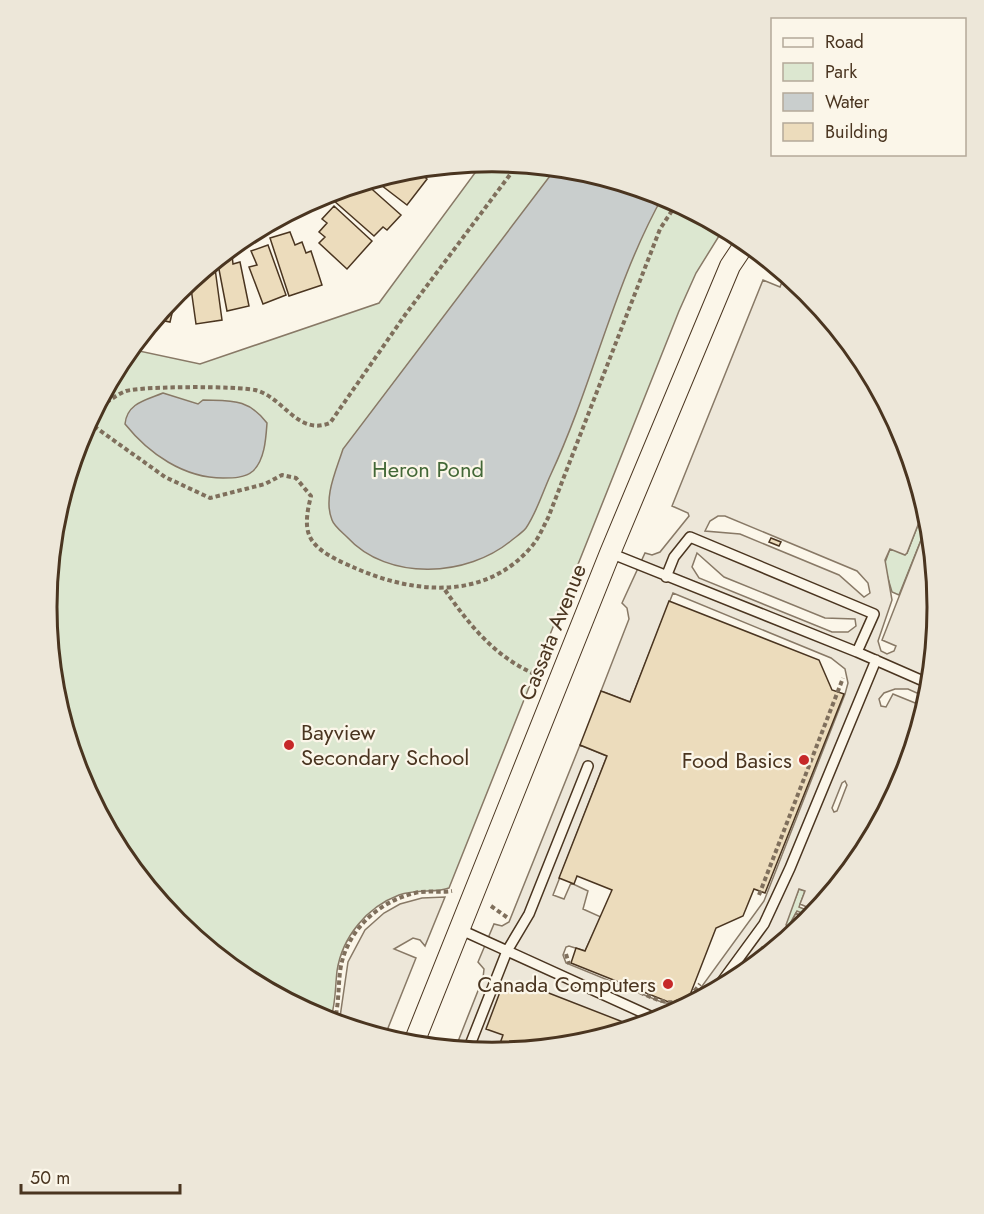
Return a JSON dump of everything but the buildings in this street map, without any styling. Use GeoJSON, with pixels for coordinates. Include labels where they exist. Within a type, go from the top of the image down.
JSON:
{"type":"FeatureCollection","features":[{"type":"Feature","properties":{"kind":"street","name":"Cassata Avenue"},"geometry":{"type":"LineString","coordinates":[[417,1035],[610,554],[730,266],[741,250]]}},
{"type":"Feature","properties":{"kind":"lane"},"geometry":{"type":"LineString","coordinates":[[666,577],[674,557],[690,537],[874,614],[857,651]]}},
{"type":"Feature","properties":{"kind":"lane"},"geometry":{"type":"LineString","coordinates":[[610,554],[857,651],[921,680]]}},
{"type":"Feature","properties":{"kind":"lane"},"geometry":{"type":"LineString","coordinates":[[728,973],[768,915],[790,868],[876,660]]}},
{"type":"Feature","properties":{"kind":"lane"},"geometry":{"type":"LineString","coordinates":[[471,1041],[507,951],[529,914],[588,766]]}},
{"type":"Feature","properties":{"kind":"lane"},"geometry":{"type":"LineString","coordinates":[[459,929],[645,1014]]}},
{"type":"Feature","properties":{"kind":"path"},"geometry":{"type":"LineString","coordinates":[[108,403],[126,392],[161,387],[255,390],[288,409],[295,419],[307,425],[320,427],[330,423],[405,315],[511,173]]}},
{"type":"Feature","properties":{"kind":"path"},"geometry":{"type":"LineString","coordinates":[[96,428],[165,477],[210,498],[265,484],[282,475],[296,478],[311,496],[307,515],[310,537],[325,552],[370,575],[399,583],[445,590],[487,578],[512,565],[533,546],[548,518],[660,229],[672,211]]}},
{"type":"Feature","properties":{"kind":"path"},"geometry":{"type":"LineString","coordinates":[[445,590],[473,628],[496,652],[521,669],[537,675]]}},
{"type":"Feature","properties":{"kind":"path"},"geometry":{"type":"LineString","coordinates":[[757,900],[843,678]]}},
{"type":"Feature","properties":{"kind":"path"},"geometry":{"type":"LineString","coordinates":[[335,1013],[342,964],[350,942],[358,929],[381,907],[399,898],[417,893],[452,891]]}},
{"type":"Feature","properties":{"kind":"path"},"geometry":{"type":"LineString","coordinates":[[491,906],[508,918]]}},
{"type":"Feature","properties":{"kind":"path"},"geometry":{"type":"LineString","coordinates":[[695,992],[704,979]]}},
{"type":"Feature","properties":{"kind":"path"},"geometry":{"type":"LineString","coordinates":[[656,998],[670,1004]]}},
{"type":"Feature","properties":{"kind":"green space"},"geometry":{"type":"Polygon","coordinates":[[[475,173],[549,176],[605,187],[658,205],[719,236],[696,273],[679,311],[449,888],[399,895],[387,900],[367,915],[344,946],[337,971],[333,1012],[274,984],[227,952],[184,915],[130,849],[115,825],[90,773],[72,720],[65,692],[58,635],[58,579],[65,522],[80,467],[115,389],[140,351],[200,364],[379,303],[475,173]]]}},
{"type":"Feature","properties":{"kind":"green space"},"geometry":{"type":"Polygon","coordinates":[[[919,522],[921,539],[899,595],[892,592],[884,565],[890,549],[907,553],[919,522]]]}},
{"type":"Feature","properties":{"kind":"green space"},"geometry":{"type":"Polygon","coordinates":[[[799,889],[805,891],[799,907],[805,909],[802,913],[797,911],[789,925],[787,926],[785,924],[799,889]]]}},
{"type":"Feature","properties":{"kind":"shaded area"},"geometry":{"type":"Polygon","coordinates":[[[763,280],[780,287],[782,282],[800,299],[837,342],[869,390],[894,441],[904,467],[919,522],[907,553],[905,555],[890,549],[885,560],[892,600],[878,641],[881,651],[887,654],[894,651],[896,646],[882,640],[921,539],[926,579],[926,635],[919,694],[908,689],[895,689],[884,693],[879,699],[881,706],[886,707],[893,694],[916,703],[894,773],[869,825],[854,849],[807,907],[800,904],[805,891],[799,889],[786,925],[788,926],[734,969],[700,989],[764,901],[845,694],[848,683],[845,669],[831,658],[673,593],[630,702],[601,691],[629,619],[627,608],[622,603],[645,553],[652,555],[660,552],[689,516],[688,513],[672,506],[763,280]],[[718,516],[710,521],[705,531],[740,534],[839,575],[864,597],[870,593],[868,583],[857,571],[725,516],[718,516]],[[697,553],[692,567],[699,578],[832,632],[848,632],[856,626],[855,619],[825,618],[724,577],[697,553]],[[845,781],[842,783],[832,808],[834,812],[837,811],[847,785],[845,781]]]}},
{"type":"Feature","properties":{"kind":"shaded area"},"geometry":{"type":"Polygon","coordinates":[[[580,745],[607,756],[553,895],[564,899],[571,883],[588,891],[583,909],[601,917],[585,951],[569,946],[566,947],[563,955],[566,963],[669,1004],[632,1019],[577,1034],[520,1041],[458,1040],[483,978],[484,969],[478,962],[494,924],[502,926],[509,922],[580,745]]]}},
{"type":"Feature","properties":{"kind":"shaded area"},"geometry":{"type":"Polygon","coordinates":[[[445,897],[425,946],[420,940],[413,938],[394,949],[416,958],[388,1029],[340,1015],[348,962],[365,930],[384,913],[400,904],[422,898],[445,897]]]}},
{"type":"Feature","properties":{"kind":"shaded area"},"geometry":{"type":"Polygon","coordinates":[[[796,913],[800,915],[791,923],[796,913]]]}},
{"type":"Feature","properties":{"kind":"water","name":"Heron Pond"},"geometry":{"type":"Polygon","coordinates":[[[550,176],[605,187],[658,205],[631,263],[566,440],[537,508],[526,528],[512,540],[494,552],[473,561],[451,567],[428,569],[384,562],[364,552],[338,529],[330,512],[330,494],[343,449],[550,176]]]}},
{"type":"Feature","properties":{"kind":"water"},"geometry":{"type":"Polygon","coordinates":[[[163,393],[198,404],[203,400],[231,401],[246,405],[260,415],[267,423],[264,448],[260,461],[253,471],[235,478],[195,474],[168,462],[145,445],[125,424],[129,411],[138,403],[163,393]]]}},
{"type":"Feature","properties":{"kind":"place","name":"Bayview Secondary School"},"geometry":{"type":"Point","coordinates":[289,745]}},
{"type":"Feature","properties":{"kind":"place","name":"Food Basics"},"geometry":{"type":"Point","coordinates":[804,760]}},
{"type":"Feature","properties":{"kind":"place","name":"Canada Computers"},"geometry":{"type":"Point","coordinates":[668,984]}}]}
